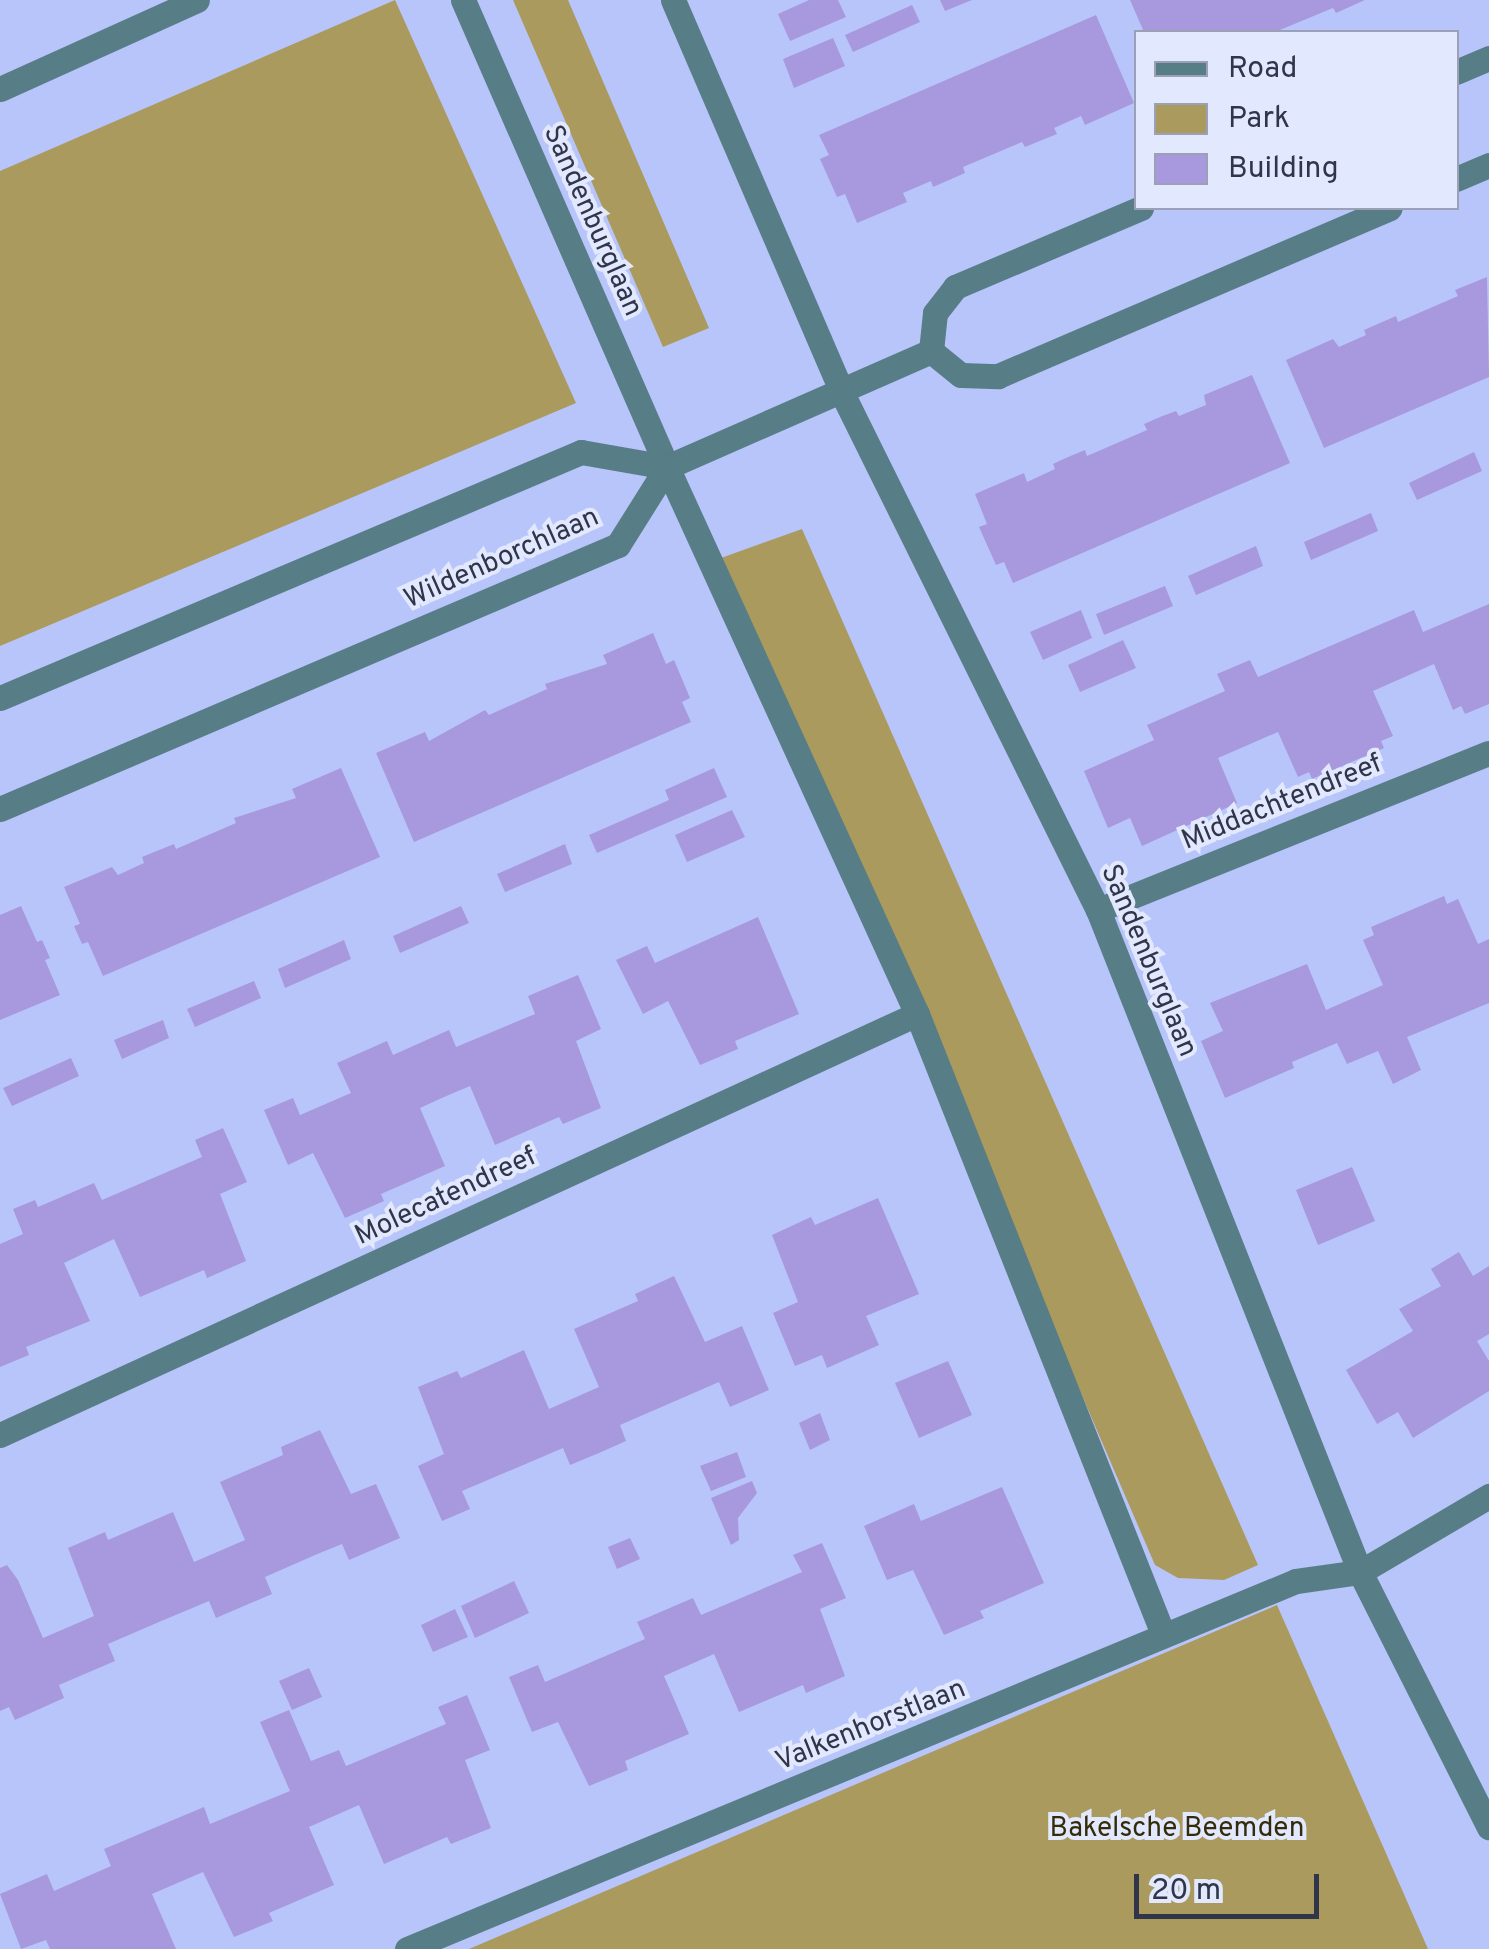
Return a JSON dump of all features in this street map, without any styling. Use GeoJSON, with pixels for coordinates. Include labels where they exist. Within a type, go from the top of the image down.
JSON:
{"type":"FeatureCollection","features":[{"type":"Feature","properties":{"kind":"street"},"geometry":{"type":"LineString","coordinates":[[0,89],[196,0]]}},
{"type":"Feature","properties":{"kind":"street","name":"Sandenburglaan"},"geometry":{"type":"LineString","coordinates":[[463,0],[667,466],[917,1014],[1163,1634]]}},
{"type":"Feature","properties":{"kind":"street","name":"Sandenburglaan"},"geometry":{"type":"LineString","coordinates":[[674,0],[841,391],[1098,910],[1360,1572],[1489,1828]]}},
{"type":"Feature","properties":{"kind":"street"},"geometry":{"type":"LineString","coordinates":[[1459,71],[1489,58]]}},
{"type":"Feature","properties":{"kind":"street"},"geometry":{"type":"LineString","coordinates":[[1459,178],[1489,165]]}},
{"type":"Feature","properties":{"kind":"street"},"geometry":{"type":"LineString","coordinates":[[931,351],[935,313],[955,287],[1136,210]]}},
{"type":"Feature","properties":{"kind":"street"},"geometry":{"type":"LineString","coordinates":[[931,351],[962,375],[998,376],[1385,210]]}},
{"type":"Feature","properties":{"kind":"street"},"geometry":{"type":"LineString","coordinates":[[0,698],[580,452],[667,466],[931,351]]}},
{"type":"Feature","properties":{"kind":"street","name":"Wildenborchlaan"},"geometry":{"type":"LineString","coordinates":[[0,809],[618,544],[667,466]]}},
{"type":"Feature","properties":{"kind":"street","name":"Middachtendreef"},"geometry":{"type":"LineString","coordinates":[[1098,910],[1489,752]]}},
{"type":"Feature","properties":{"kind":"street","name":"Molecatendreef"},"geometry":{"type":"LineString","coordinates":[[0,1435],[917,1014]]}},
{"type":"Feature","properties":{"kind":"street"},"geometry":{"type":"LineString","coordinates":[[1360,1572],[1489,1496]]}},
{"type":"Feature","properties":{"kind":"street","name":"Valkenhorstlaan"},"geometry":{"type":"LineString","coordinates":[[407,1949],[1296,1581],[1360,1572]]}},
{"type":"Feature","properties":{"kind":"green space"},"geometry":{"type":"Polygon","coordinates":[[[395,0],[576,403],[0,646],[0,171],[395,0]]]}},
{"type":"Feature","properties":{"kind":"green space"},"geometry":{"type":"Polygon","coordinates":[[[513,0],[568,0],[709,328],[663,347],[513,0]]]}},
{"type":"Feature","properties":{"kind":"green space"},"geometry":{"type":"Polygon","coordinates":[[[802,529],[1258,1565],[1224,1580],[1178,1578],[1155,1565],[721,558],[802,529]]]}},
{"type":"Feature","properties":{"kind":"green space","name":"Bakelsche Beemden"},"geometry":{"type":"Polygon","coordinates":[[[1277,1605],[1428,1949],[469,1949],[1277,1605]]]}},
{"type":"Feature","properties":{"kind":"building"},"geometry":{"type":"Polygon","coordinates":[[[809,0],[838,0],[846,17],[790,41],[778,14],[809,0]]]}},
{"type":"Feature","properties":{"kind":"building"},"geometry":{"type":"Polygon","coordinates":[[[940,0],[972,0],[945,11],[940,0]]]}},
{"type":"Feature","properties":{"kind":"building"},"geometry":{"type":"Polygon","coordinates":[[[1130,0],[1365,0],[1336,13],[1333,8],[1280,30],[1143,30],[1130,0]]]}},
{"type":"Feature","properties":{"kind":"building"},"geometry":{"type":"Polygon","coordinates":[[[912,5],[920,22],[853,52],[845,35],[912,5]]]}},
{"type":"Feature","properties":{"kind":"building"},"geometry":{"type":"Polygon","coordinates":[[[1096,15],[1134,103],[1085,125],[1081,116],[1054,128],[1057,134],[1025,147],[1022,142],[963,167],[965,173],[933,187],[931,181],[903,193],[907,202],[857,223],[845,194],[837,197],[820,159],[829,155],[819,135],[1096,15]]]}},
{"type":"Feature","properties":{"kind":"building"},"geometry":{"type":"Polygon","coordinates":[[[833,38],[845,66],[794,88],[783,59],[833,38]]]}},
{"type":"Feature","properties":{"kind":"building"},"geometry":{"type":"Polygon","coordinates":[[[1487,277],[1489,377],[1324,448],[1286,360],[1333,339],[1339,347],[1396,316],[1398,322],[1458,296],[1455,290],[1487,277]]]}},
{"type":"Feature","properties":{"kind":"building"},"geometry":{"type":"Polygon","coordinates":[[[1252,375],[1290,463],[1013,583],[1004,562],[996,565],[979,527],[987,524],[975,494],[1024,473],[1027,482],[1055,469],[1053,464],[1068,457],[1085,450],[1087,456],[1147,430],[1144,424],[1160,417],[1176,411],[1179,416],[1206,405],[1204,395],[1252,375]]]}},
{"type":"Feature","properties":{"kind":"building"},"geometry":{"type":"Polygon","coordinates":[[[1474,452],[1482,471],[1417,500],[1409,483],[1474,452]]]}},
{"type":"Feature","properties":{"kind":"building"},"geometry":{"type":"Polygon","coordinates":[[[1371,513],[1378,531],[1311,560],[1304,542],[1371,513]]]}},
{"type":"Feature","properties":{"kind":"building"},"geometry":{"type":"Polygon","coordinates":[[[1256,546],[1263,566],[1196,595],[1188,576],[1256,546]]]}},
{"type":"Feature","properties":{"kind":"building"},"geometry":{"type":"Polygon","coordinates":[[[1165,586],[1173,606],[1104,635],[1096,614],[1165,586]]]}},
{"type":"Feature","properties":{"kind":"building"},"geometry":{"type":"Polygon","coordinates":[[[1489,604],[1489,704],[1465,714],[1461,706],[1453,710],[1434,664],[1373,691],[1393,736],[1381,741],[1384,748],[1312,779],[1309,772],[1298,777],[1278,732],[1218,758],[1237,803],[1142,846],[1130,818],[1108,828],[1084,771],[1154,740],[1147,725],[1225,691],[1217,674],[1250,660],[1258,677],[1414,610],[1423,632],[1489,604]]]}},
{"type":"Feature","properties":{"kind":"building"},"geometry":{"type":"Polygon","coordinates":[[[1081,610],[1092,638],[1043,660],[1030,632],[1081,610]]]}},
{"type":"Feature","properties":{"kind":"building"},"geometry":{"type":"Polygon","coordinates":[[[653,633],[666,664],[674,660],[690,698],[682,702],[691,722],[414,842],[376,753],[425,732],[429,741],[485,710],[489,715],[547,689],[545,684],[607,664],[603,655],[653,633]]]}},
{"type":"Feature","properties":{"kind":"building"},"geometry":{"type":"Polygon","coordinates":[[[1123,640],[1136,668],[1080,692],[1068,665],[1123,640]]]}},
{"type":"Feature","properties":{"kind":"building"},"geometry":{"type":"Polygon","coordinates":[[[341,768],[380,857],[103,976],[88,942],[82,944],[74,926],[80,924],[64,887],[112,867],[118,875],[144,863],[142,857],[174,844],[176,849],[236,823],[234,818],[296,798],[292,789],[341,768]]]}},
{"type":"Feature","properties":{"kind":"building"},"geometry":{"type":"Polygon","coordinates":[[[714,768],[727,797],[597,853],[589,835],[669,800],[665,790],[714,768]]]}},
{"type":"Feature","properties":{"kind":"building"},"geometry":{"type":"Polygon","coordinates":[[[732,810],[745,837],[687,862],[675,835],[732,810]]]}},
{"type":"Feature","properties":{"kind":"building"},"geometry":{"type":"Polygon","coordinates":[[[565,844],[572,864],[505,892],[497,874],[565,844]]]}},
{"type":"Feature","properties":{"kind":"building"},"geometry":{"type":"Polygon","coordinates":[[[1444,896],[1447,904],[1458,899],[1478,944],[1489,939],[1489,1003],[1407,1037],[1421,1070],[1393,1084],[1378,1051],[1347,1064],[1337,1043],[1292,1062],[1294,1068],[1225,1098],[1201,1041],[1223,1031],[1210,1003],[1307,964],[1326,1010],[1383,985],[1363,940],[1374,935],[1371,927],[1444,896]]]}},
{"type":"Feature","properties":{"kind":"building"},"geometry":{"type":"Polygon","coordinates":[[[21,906],[37,942],[42,940],[50,958],[45,960],[60,995],[0,1020],[0,915],[21,906]]]}},
{"type":"Feature","properties":{"kind":"building"},"geometry":{"type":"Polygon","coordinates":[[[461,906],[469,923],[400,953],[393,936],[461,906]]]}},
{"type":"Feature","properties":{"kind":"building"},"geometry":{"type":"Polygon","coordinates":[[[758,917],[799,1014],[735,1041],[738,1049],[700,1065],[668,1001],[643,1014],[616,960],[647,946],[655,963],[758,917]]]}},
{"type":"Feature","properties":{"kind":"building"},"geometry":{"type":"Polygon","coordinates":[[[344,940],[351,959],[285,988],[278,969],[344,940]]]}},
{"type":"Feature","properties":{"kind":"building"},"geometry":{"type":"Polygon","coordinates":[[[578,975],[601,1029],[576,1041],[601,1108],[563,1124],[559,1117],[495,1145],[470,1086],[444,1097],[420,1108],[445,1166],[381,1194],[384,1201],[345,1218],[313,1153],[288,1165],[264,1110],[293,1098],[300,1115],[351,1093],[337,1063],[387,1041],[393,1055],[449,1030],[456,1047],[535,1014],[528,996],[578,975]]]}},
{"type":"Feature","properties":{"kind":"building"},"geometry":{"type":"Polygon","coordinates":[[[254,981],[261,998],[195,1027],[187,1009],[254,981]]]}},
{"type":"Feature","properties":{"kind":"building"},"geometry":{"type":"Polygon","coordinates":[[[163,1020],[169,1038],[122,1059],[114,1040],[163,1020]]]}},
{"type":"Feature","properties":{"kind":"building"},"geometry":{"type":"Polygon","coordinates":[[[71,1058],[79,1076],[12,1106],[3,1088],[71,1058]]]}},
{"type":"Feature","properties":{"kind":"building"},"geometry":{"type":"Polygon","coordinates":[[[223,1128],[247,1182],[220,1194],[246,1261],[207,1278],[204,1270],[140,1297],[114,1239],[64,1263],[90,1321],[26,1347],[29,1355],[0,1367],[0,1244],[23,1234],[13,1209],[35,1200],[38,1207],[94,1183],[102,1200],[202,1157],[195,1140],[223,1128]]]}},
{"type":"Feature","properties":{"kind":"building"},"geometry":{"type":"Polygon","coordinates":[[[1352,1167],[1375,1221],[1318,1245],[1296,1190],[1352,1167]]]}},
{"type":"Feature","properties":{"kind":"building"},"geometry":{"type":"Polygon","coordinates":[[[878,1198],[919,1294],[866,1316],[879,1345],[827,1368],[822,1355],[795,1366],[773,1313],[798,1302],[772,1235],[811,1217],[815,1225],[878,1198]]]}},
{"type":"Feature","properties":{"kind":"building"},"geometry":{"type":"Polygon","coordinates":[[[1459,1252],[1473,1276],[1489,1266],[1489,1334],[1477,1341],[1489,1361],[1489,1391],[1413,1438],[1398,1412],[1377,1424],[1346,1370],[1413,1331],[1399,1309],[1441,1286],[1431,1269],[1459,1252]]]}},
{"type":"Feature","properties":{"kind":"building"},"geometry":{"type":"Polygon","coordinates":[[[674,1276],[705,1342],[742,1326],[769,1390],[730,1407],[719,1382],[620,1425],[626,1441],[599,1453],[570,1465],[563,1448],[462,1491],[470,1509],[442,1521],[418,1466],[444,1454],[418,1387],[457,1371],[461,1378],[524,1350],[549,1409],[599,1387],[574,1329],[638,1301],[635,1294],[674,1276]]]}},
{"type":"Feature","properties":{"kind":"building"},"geometry":{"type":"Polygon","coordinates":[[[948,1361],[972,1415],[919,1438],[895,1383],[948,1361]]]}},
{"type":"Feature","properties":{"kind":"building"},"geometry":{"type":"Polygon","coordinates":[[[820,1413],[830,1440],[810,1450],[799,1423],[820,1413]]]}},
{"type":"Feature","properties":{"kind":"building"},"geometry":{"type":"Polygon","coordinates":[[[320,1430],[351,1494],[376,1484],[400,1538],[349,1560],[342,1544],[265,1577],[272,1594],[216,1618],[209,1601],[108,1644],[115,1661],[59,1685],[64,1698],[15,1720],[9,1707],[0,1711],[0,1568],[7,1565],[18,1580],[43,1638],[94,1616],[68,1548],[105,1532],[108,1540],[173,1512],[194,1562],[245,1540],[220,1482],[283,1455],[281,1447],[320,1430]]]}},
{"type":"Feature","properties":{"kind":"building"},"geometry":{"type":"Polygon","coordinates":[[[737,1452],[746,1477],[711,1491],[700,1466],[737,1452]]]}},
{"type":"Feature","properties":{"kind":"building"},"geometry":{"type":"Polygon","coordinates":[[[752,1481],[757,1493],[738,1518],[739,1540],[731,1545],[711,1498],[752,1481]]]}},
{"type":"Feature","properties":{"kind":"building"},"geometry":{"type":"Polygon","coordinates":[[[1002,1487],[1044,1583],[980,1611],[984,1618],[944,1635],[913,1570],[887,1580],[864,1526],[914,1504],[921,1521],[1002,1487]]]}},
{"type":"Feature","properties":{"kind":"building"},"geometry":{"type":"Polygon","coordinates":[[[630,1538],[640,1559],[617,1569],[608,1547],[630,1538]]]}},
{"type":"Feature","properties":{"kind":"building"},"geometry":{"type":"Polygon","coordinates":[[[822,1543],[846,1598],[820,1609],[845,1676],[806,1693],[803,1685],[739,1712],[714,1654],[664,1676],[689,1734],[625,1761],[628,1770],[589,1786],[558,1722],[532,1732],[509,1677],[538,1665],[545,1682],[645,1639],[637,1622],[693,1598],[701,1615],[802,1572],[793,1555],[822,1543]]]}},
{"type":"Feature","properties":{"kind":"building"},"geometry":{"type":"Polygon","coordinates":[[[514,1581],[529,1613],[475,1638],[461,1606],[514,1581]]]}},
{"type":"Feature","properties":{"kind":"building"},"geometry":{"type":"Polygon","coordinates":[[[455,1609],[468,1637],[433,1652],[421,1625],[455,1609]]]}},
{"type":"Feature","properties":{"kind":"building"},"geometry":{"type":"Polygon","coordinates":[[[309,1668],[322,1697],[292,1710],[279,1681],[309,1668]]]}},
{"type":"Feature","properties":{"kind":"building"},"geometry":{"type":"Polygon","coordinates":[[[467,1695],[490,1750],[465,1760],[491,1828],[451,1844],[447,1837],[384,1864],[359,1805],[309,1827],[334,1885],[269,1913],[273,1921],[234,1937],[203,1872],[152,1894],[176,1949],[50,1949],[46,1940],[21,1949],[0,1894],[47,1874],[54,1891],[111,1866],[104,1849],[204,1807],[210,1824],[290,1791],[260,1722],[289,1710],[311,1761],[339,1750],[346,1766],[446,1724],[438,1707],[467,1695]]]}}]}
